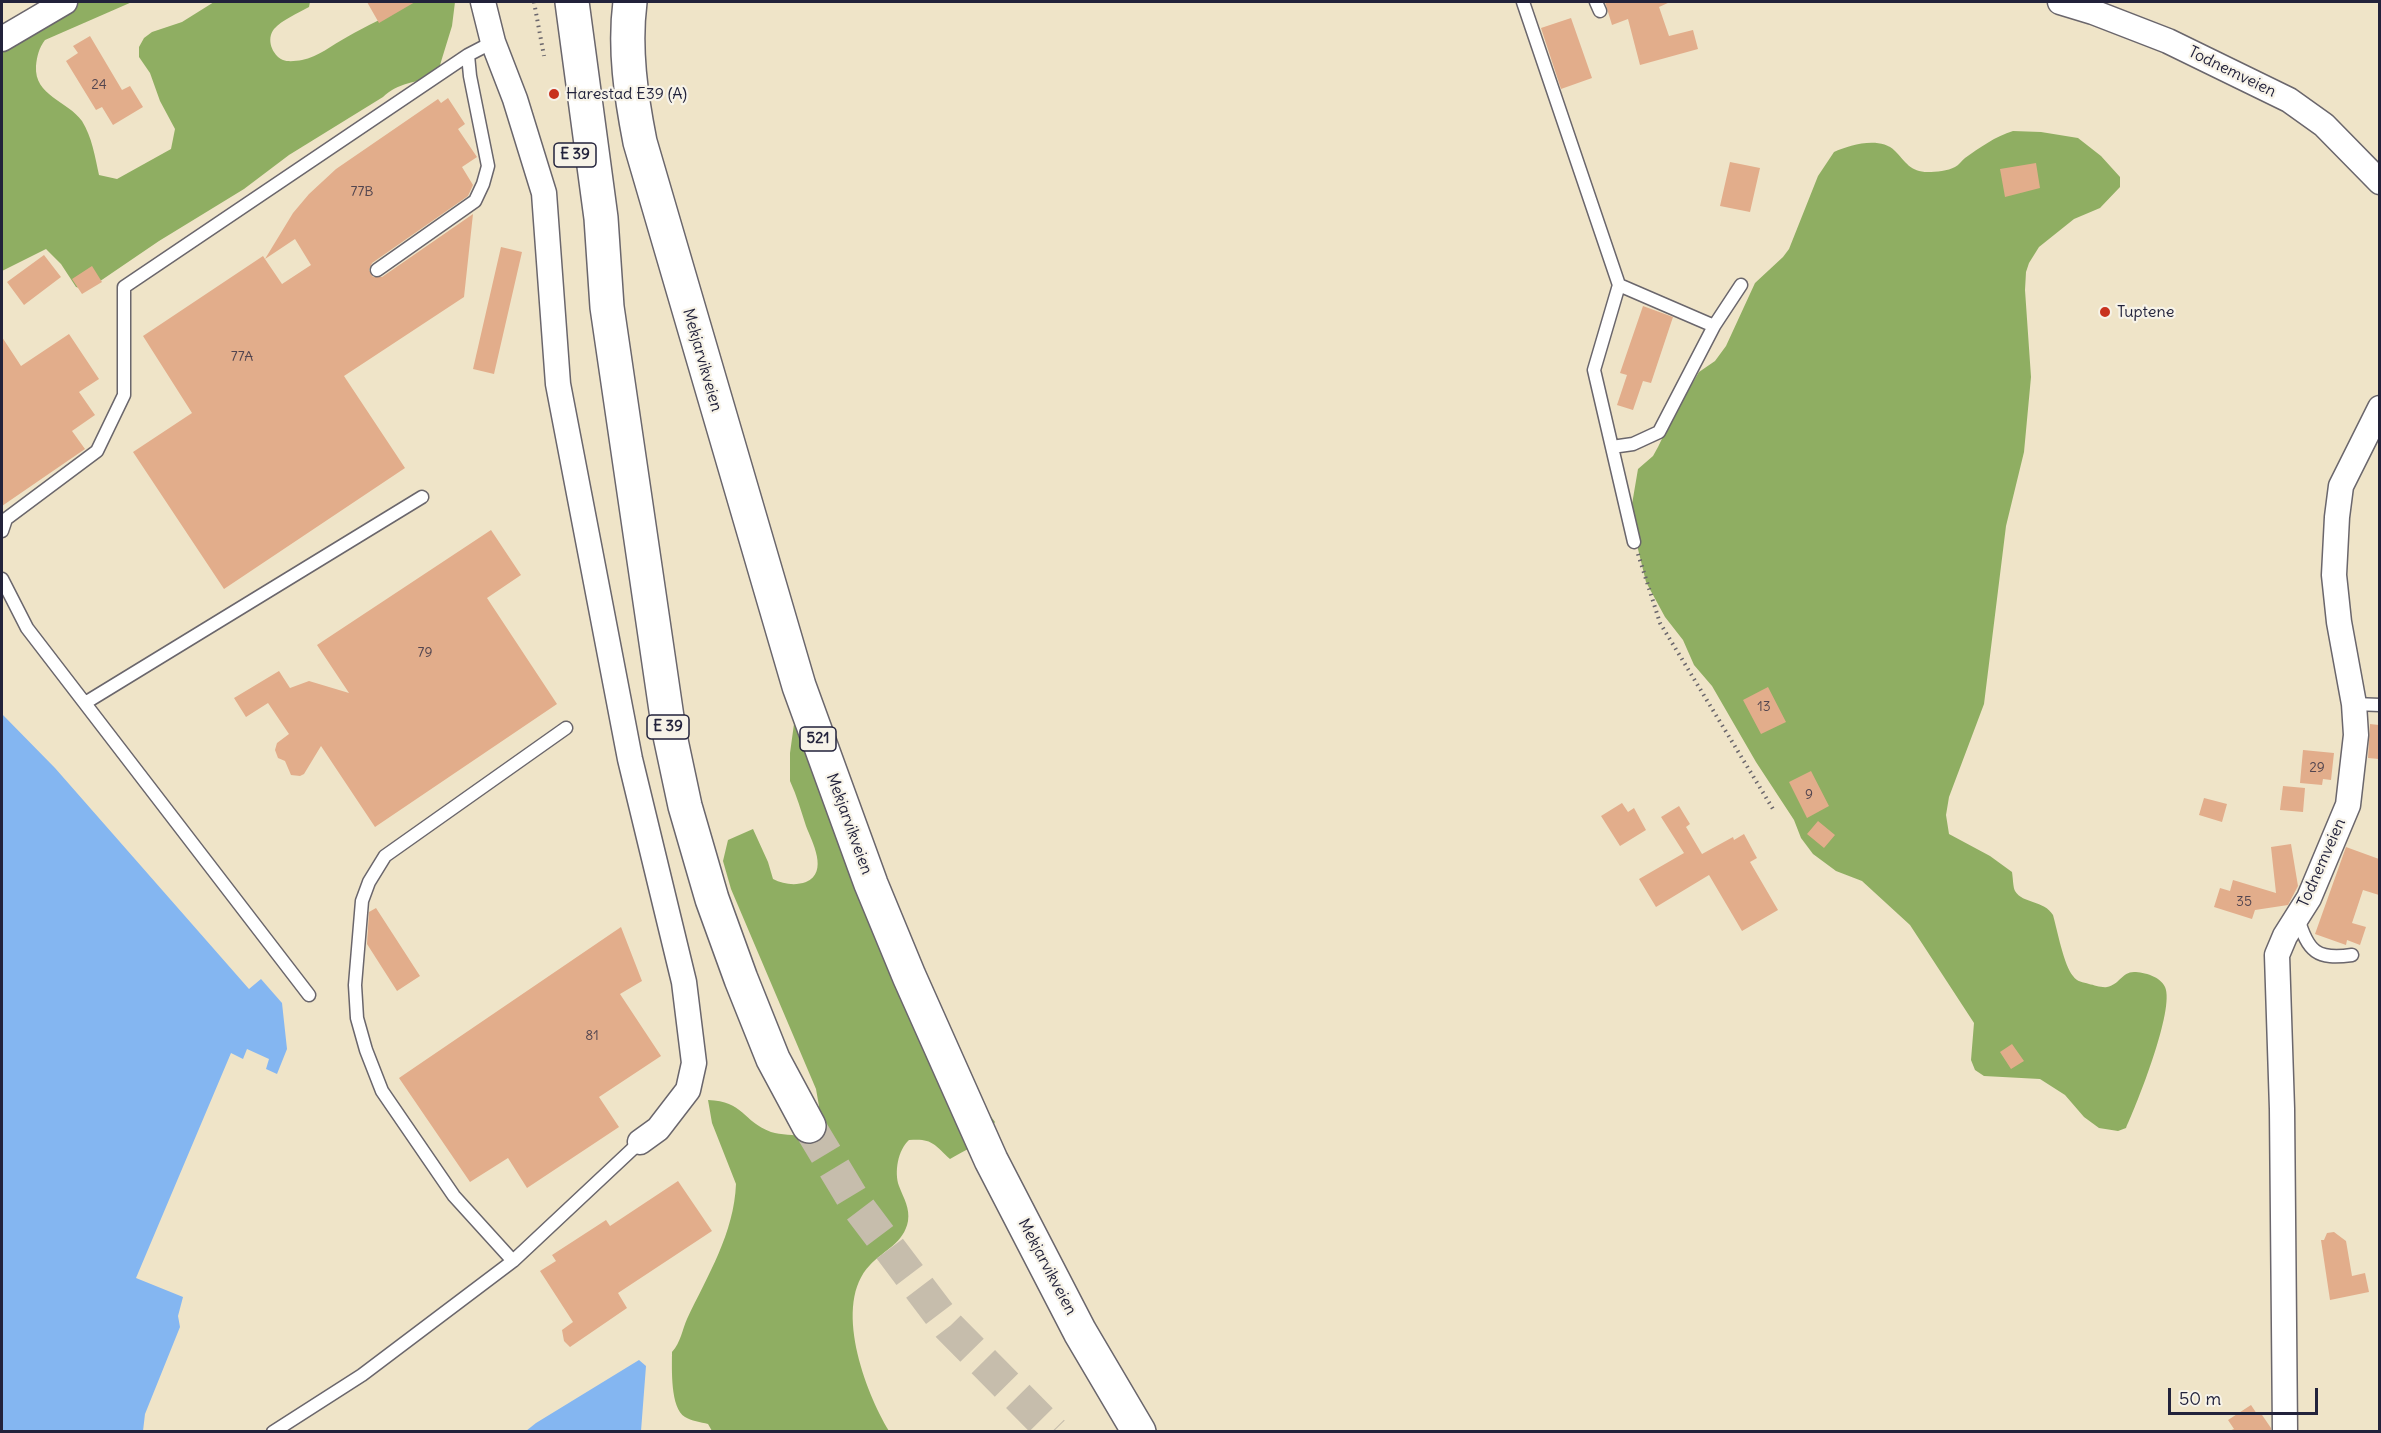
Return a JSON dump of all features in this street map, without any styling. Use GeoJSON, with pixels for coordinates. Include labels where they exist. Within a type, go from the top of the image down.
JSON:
{"type":"FeatureCollection","features":[{"type":"Feature","properties":{"kind":"main road","name":"E 39"},"geometry":{"type":"LineString","coordinates":[[552,2],[585,222],[607,307]]}},
{"type":"Feature","properties":{"kind":"main road","name":"E 39"},"geometry":{"type":"LineString","coordinates":[[572,2],[601,218],[607,307],[649,607],[669,731],[685,806],[712,899],[773,1059],[809,1126]]}},
{"type":"Feature","properties":{"kind":"main road","name":"Mekjarvikveien"},"geometry":{"type":"LineString","coordinates":[[630,2],[628,51],[632,99],[640,142],[799,686],[834,784],[909,976],[991,1160],[1080,1332],[1139,1431]]}},
{"type":"Feature","properties":{"kind":"street"},"geometry":{"type":"LineString","coordinates":[[2,39],[65,2]]}},
{"type":"Feature","properties":{"kind":"street"},"geometry":{"type":"LineString","coordinates":[[483,2],[493,42],[515,99],[544,193],[558,384],[630,759],[684,982],[694,1063],[688,1090],[658,1128],[640,1142]]}},
{"type":"Feature","properties":{"kind":"street","name":"Todnemveien"},"geometry":{"type":"LineString","coordinates":[[2060,2],[2093,12],[2168,42],[2289,100],[2324,125],[2379,182]]}},
{"type":"Feature","properties":{"kind":"street","name":"Todnemveien"},"geometry":{"type":"LineString","coordinates":[[2285,1431],[2282,1108],[2277,955],[2285,936],[2309,898],[2348,805],[2356,735],[2354,704],[2339,622],[2334,575],[2337,517],[2341,486],[2379,408]]}},
{"type":"Feature","properties":{"kind":"lane"},"geometry":{"type":"LineString","coordinates":[[1523,2],[1619,285],[1594,370],[1634,542]]}},
{"type":"Feature","properties":{"kind":"lane"},"geometry":{"type":"LineString","coordinates":[[2,531],[6,519],[97,451],[124,395],[124,287],[468,55],[493,42]]}},
{"type":"Feature","properties":{"kind":"lane"},"geometry":{"type":"LineString","coordinates":[[377,270],[475,201],[483,184],[488,166],[468,55]]}},
{"type":"Feature","properties":{"kind":"lane"},"geometry":{"type":"LineString","coordinates":[[1619,285],[1714,326]]}},
{"type":"Feature","properties":{"kind":"lane"},"geometry":{"type":"LineString","coordinates":[[1612,447],[1633,444],[1659,432],[1714,326],[1741,285]]}},
{"type":"Feature","properties":{"kind":"lane"},"geometry":{"type":"LineString","coordinates":[[85,703],[422,496]]}},
{"type":"Feature","properties":{"kind":"lane"},"geometry":{"type":"LineString","coordinates":[[2,579],[27,628],[309,995]]}},
{"type":"Feature","properties":{"kind":"lane"},"geometry":{"type":"LineString","coordinates":[[2354,704],[2379,705]]}},
{"type":"Feature","properties":{"kind":"lane"},"geometry":{"type":"LineString","coordinates":[[513,1261],[454,1196],[382,1091],[366,1050],[357,1018],[355,985],[362,901],[369,882],[385,856],[566,728]]}},
{"type":"Feature","properties":{"kind":"lane"},"geometry":{"type":"LineString","coordinates":[[2298,918],[2305,938],[2312,949],[2331,958],[2352,955]]}},
{"type":"Feature","properties":{"kind":"lane"},"geometry":{"type":"LineString","coordinates":[[273,1431],[362,1375],[513,1261],[640,1142]]}},
{"type":"Feature","properties":{"kind":"path"},"geometry":{"type":"LineString","coordinates":[[534,2],[544,56]]}},
{"type":"Feature","properties":{"kind":"path"},"geometry":{"type":"LineString","coordinates":[[1634,542],[1660,623],[1773,809]]}},
{"type":"Feature","properties":{"kind":"green space"},"geometry":{"type":"Polygon","coordinates":[[[77,2],[132,2],[45,40],[38,55],[37,76],[46,91],[82,121],[91,140],[99,175],[117,179],[171,149],[175,129],[160,101],[150,73],[139,57],[139,47],[144,38],[152,32],[182,22],[214,2],[310,2],[309,7],[277,26],[270,37],[271,46],[279,58],[295,61],[319,54],[385,17],[406,2],[455,2],[452,26],[436,78],[414,82],[389,92],[289,155],[244,189],[159,241],[87,290],[76,287],[61,264],[46,249],[2,271],[2,44],[77,2]]]}},
{"type":"Feature","properties":{"kind":"green space"},"geometry":{"type":"Polygon","coordinates":[[[2013,131],[2041,132],[2078,138],[2101,156],[2120,177],[2120,187],[2100,208],[2074,219],[2039,247],[2026,272],[2025,290],[2031,377],[2024,452],[2006,526],[1984,704],[1949,797],[1946,815],[1949,834],[1990,856],[2012,872],[2015,891],[2023,898],[2049,910],[2053,915],[2067,964],[2076,980],[2107,987],[2115,984],[2126,974],[2138,972],[2163,983],[2167,998],[2160,1035],[2126,1128],[2118,1131],[2099,1128],[2084,1117],[2065,1095],[2040,1079],[1984,1076],[1975,1070],[1971,1060],[1974,1023],[1910,925],[1862,881],[1836,871],[1813,854],[1801,838],[1794,820],[1756,762],[1712,686],[1694,665],[1683,640],[1665,617],[1646,582],[1630,516],[1638,469],[1653,456],[1675,412],[1699,372],[1715,361],[1726,346],[1755,283],[1789,249],[1818,176],[1834,152],[1865,143],[1881,144],[1889,146],[1917,170],[1938,171],[1955,167],[1988,143],[2013,131]]]}},
{"type":"Feature","properties":{"kind":"green space"},"geometry":{"type":"Polygon","coordinates":[[[804,720],[853,804],[982,1105],[995,1122],[980,1141],[950,1159],[928,1141],[909,1140],[902,1149],[897,1174],[908,1212],[906,1229],[898,1241],[870,1265],[859,1282],[854,1302],[853,1324],[862,1371],[889,1431],[712,1431],[708,1424],[687,1418],[680,1412],[674,1397],[672,1368],[672,1352],[719,1253],[734,1202],[736,1184],[712,1123],[708,1100],[729,1104],[761,1128],[775,1133],[805,1136],[817,1125],[819,1106],[816,1089],[731,889],[723,861],[728,840],[753,829],[773,879],[798,884],[806,882],[817,871],[815,848],[790,781],[790,753],[794,724],[804,720]]]}},
{"type":"Feature","properties":{"kind":"water"},"geometry":{"type":"Polygon","coordinates":[[[2,714],[55,768],[249,989],[261,979],[282,1003],[287,1049],[277,1074],[266,1069],[269,1059],[247,1049],[243,1059],[231,1053],[136,1278],[183,1297],[178,1316],[180,1327],[145,1414],[143,1431],[2,1431],[2,714]]]}},
{"type":"Feature","properties":{"kind":"water"},"geometry":{"type":"Polygon","coordinates":[[[639,1360],[646,1366],[641,1431],[526,1431],[536,1423],[639,1360]]]}},
{"type":"Feature","properties":{"kind":"building"},"geometry":{"type":"Polygon","coordinates":[[[367,2],[415,2],[379,23],[367,2]]]}},
{"type":"Feature","properties":{"kind":"building"},"geometry":{"type":"Polygon","coordinates":[[[1605,2],[1670,2],[1659,7],[1669,36],[1693,30],[1698,49],[1640,65],[1628,19],[1612,25],[1605,2]]]}},
{"type":"Feature","properties":{"kind":"building"},"geometry":{"type":"Polygon","coordinates":[[[1571,18],[1592,78],[1561,89],[1541,28],[1571,18]]]}},
{"type":"Feature","properties":{"kind":"building"},"geometry":{"type":"Polygon","coordinates":[[[90,36],[122,90],[130,86],[143,107],[113,125],[102,107],[96,110],[66,61],[78,53],[73,46],[90,36]]]}},
{"type":"Feature","properties":{"kind":"building"},"geometry":{"type":"Polygon","coordinates":[[[448,98],[465,124],[458,129],[477,157],[462,167],[473,185],[468,196],[372,263],[369,270],[373,277],[382,277],[473,214],[464,297],[344,376],[405,468],[224,589],[133,452],[192,413],[143,336],[263,256],[265,259],[293,213],[309,194],[336,169],[438,99],[441,103],[448,98]],[[295,239],[265,259],[282,284],[311,265],[295,239]]]}},
{"type":"Feature","properties":{"kind":"building"},"geometry":{"type":"Polygon","coordinates":[[[1730,162],[1760,168],[1750,212],[1720,206],[1730,162]]]}},
{"type":"Feature","properties":{"kind":"building"},"geometry":{"type":"Polygon","coordinates":[[[2036,163],[2040,188],[2005,197],[2000,169],[2036,163]]]}},
{"type":"Feature","properties":{"kind":"building"},"geometry":{"type":"Polygon","coordinates":[[[501,247],[522,252],[494,374],[473,369],[501,247]]]}},
{"type":"Feature","properties":{"kind":"building"},"geometry":{"type":"Polygon","coordinates":[[[44,255],[61,277],[24,305],[7,282],[44,255]]]}},
{"type":"Feature","properties":{"kind":"building"},"geometry":{"type":"Polygon","coordinates":[[[92,266],[102,282],[82,294],[72,279],[92,266]]]}},
{"type":"Feature","properties":{"kind":"building"},"geometry":{"type":"Polygon","coordinates":[[[1643,306],[1673,317],[1651,383],[1643,381],[1633,410],[1617,405],[1627,375],[1620,373],[1643,306]]]}},
{"type":"Feature","properties":{"kind":"building"},"geometry":{"type":"Polygon","coordinates":[[[69,334],[99,379],[79,392],[95,415],[72,431],[85,449],[2,506],[2,337],[21,366],[69,334]]]}},
{"type":"Feature","properties":{"kind":"building"},"geometry":{"type":"Polygon","coordinates":[[[491,530],[521,575],[487,598],[557,704],[375,827],[321,746],[304,774],[291,775],[285,761],[278,758],[275,750],[277,743],[289,734],[268,703],[246,717],[234,698],[279,671],[290,688],[309,681],[349,693],[317,645],[491,530]]]}},
{"type":"Feature","properties":{"kind":"building"},"geometry":{"type":"Polygon","coordinates":[[[1768,687],[1786,722],[1761,734],[1743,700],[1768,687]]]}},
{"type":"Feature","properties":{"kind":"building"},"geometry":{"type":"Polygon","coordinates":[[[2370,724],[2379,725],[2379,759],[2368,758],[2370,724]]]}},
{"type":"Feature","properties":{"kind":"building"},"geometry":{"type":"Polygon","coordinates":[[[2303,750],[2334,753],[2331,780],[2323,779],[2322,785],[2300,783],[2303,750]]]}},
{"type":"Feature","properties":{"kind":"building"},"geometry":{"type":"Polygon","coordinates":[[[1811,771],[1829,806],[1807,818],[1789,782],[1811,771]]]}},
{"type":"Feature","properties":{"kind":"building"},"geometry":{"type":"Polygon","coordinates":[[[2283,786],[2305,788],[2303,812],[2280,810],[2283,786]]]}},
{"type":"Feature","properties":{"kind":"building"},"geometry":{"type":"Polygon","coordinates":[[[2204,798],[2227,804],[2222,822],[2199,815],[2204,798]]]}},
{"type":"Feature","properties":{"kind":"building"},"geometry":{"type":"Polygon","coordinates":[[[1622,803],[1628,812],[1634,808],[1646,830],[1620,846],[1601,816],[1622,803]]]}},
{"type":"Feature","properties":{"kind":"building"},"geometry":{"type":"Polygon","coordinates":[[[1679,806],[1690,824],[1686,827],[1702,854],[1733,837],[1734,840],[1744,834],[1757,858],[1750,862],[1778,910],[1742,931],[1709,875],[1656,907],[1639,879],[1684,853],[1661,817],[1679,806]]]}},
{"type":"Feature","properties":{"kind":"building"},"geometry":{"type":"Polygon","coordinates":[[[1818,821],[1835,835],[1824,848],[1807,834],[1818,821]]]}},
{"type":"Feature","properties":{"kind":"building"},"geometry":{"type":"Polygon","coordinates":[[[2291,844],[2298,886],[2288,905],[2255,910],[2252,919],[2214,907],[2220,888],[2230,891],[2233,880],[2276,893],[2271,847],[2291,844]]]}},
{"type":"Feature","properties":{"kind":"building"},"geometry":{"type":"Polygon","coordinates":[[[2346,847],[2379,859],[2379,895],[2363,890],[2352,923],[2366,927],[2360,945],[2347,940],[2346,945],[2315,934],[2346,847]]]}},
{"type":"Feature","properties":{"kind":"building"},"geometry":{"type":"Polygon","coordinates":[[[376,908],[420,976],[397,991],[367,944],[369,912],[376,908]]]}},
{"type":"Feature","properties":{"kind":"building"},"geometry":{"type":"Polygon","coordinates":[[[621,927],[642,981],[620,994],[661,1056],[599,1097],[619,1127],[527,1188],[508,1158],[470,1182],[399,1078],[621,927]]]}},
{"type":"Feature","properties":{"kind":"building"},"geometry":{"type":"Polygon","coordinates":[[[2012,1044],[2024,1061],[2011,1069],[2000,1052],[2012,1044]]]}},
{"type":"Feature","properties":{"kind":"building"},"geometry":{"type":"Polygon","coordinates":[[[678,1181],[712,1231],[618,1293],[627,1308],[570,1347],[564,1341],[562,1330],[573,1322],[540,1271],[556,1261],[552,1255],[606,1220],[610,1226],[678,1181]]]}},
{"type":"Feature","properties":{"kind":"building"},"geometry":{"type":"Polygon","coordinates":[[[2334,1232],[2346,1241],[2352,1276],[2365,1273],[2369,1292],[2330,1300],[2321,1240],[2324,1240],[2327,1233],[2334,1232]]]}},
{"type":"Feature","properties":{"kind":"building"},"geometry":{"type":"Polygon","coordinates":[[[2251,1405],[2257,1414],[2260,1412],[2271,1431],[2229,1431],[2234,1429],[2228,1420],[2251,1405]]]}},
{"type":"Feature","properties":{"kind":"tunnel"},"geometry":{"type":"LineString","coordinates":[[809,1126],[856,1204],[949,1327],[1053,1432]]}},
{"type":"Feature","properties":{"kind":"place","name":"Harestad E39 (A)"},"geometry":{"type":"Point","coordinates":[554,94]}},
{"type":"Feature","properties":{"kind":"place","name":"Tuptene"},"geometry":{"type":"Point","coordinates":[2105,312]}}]}
